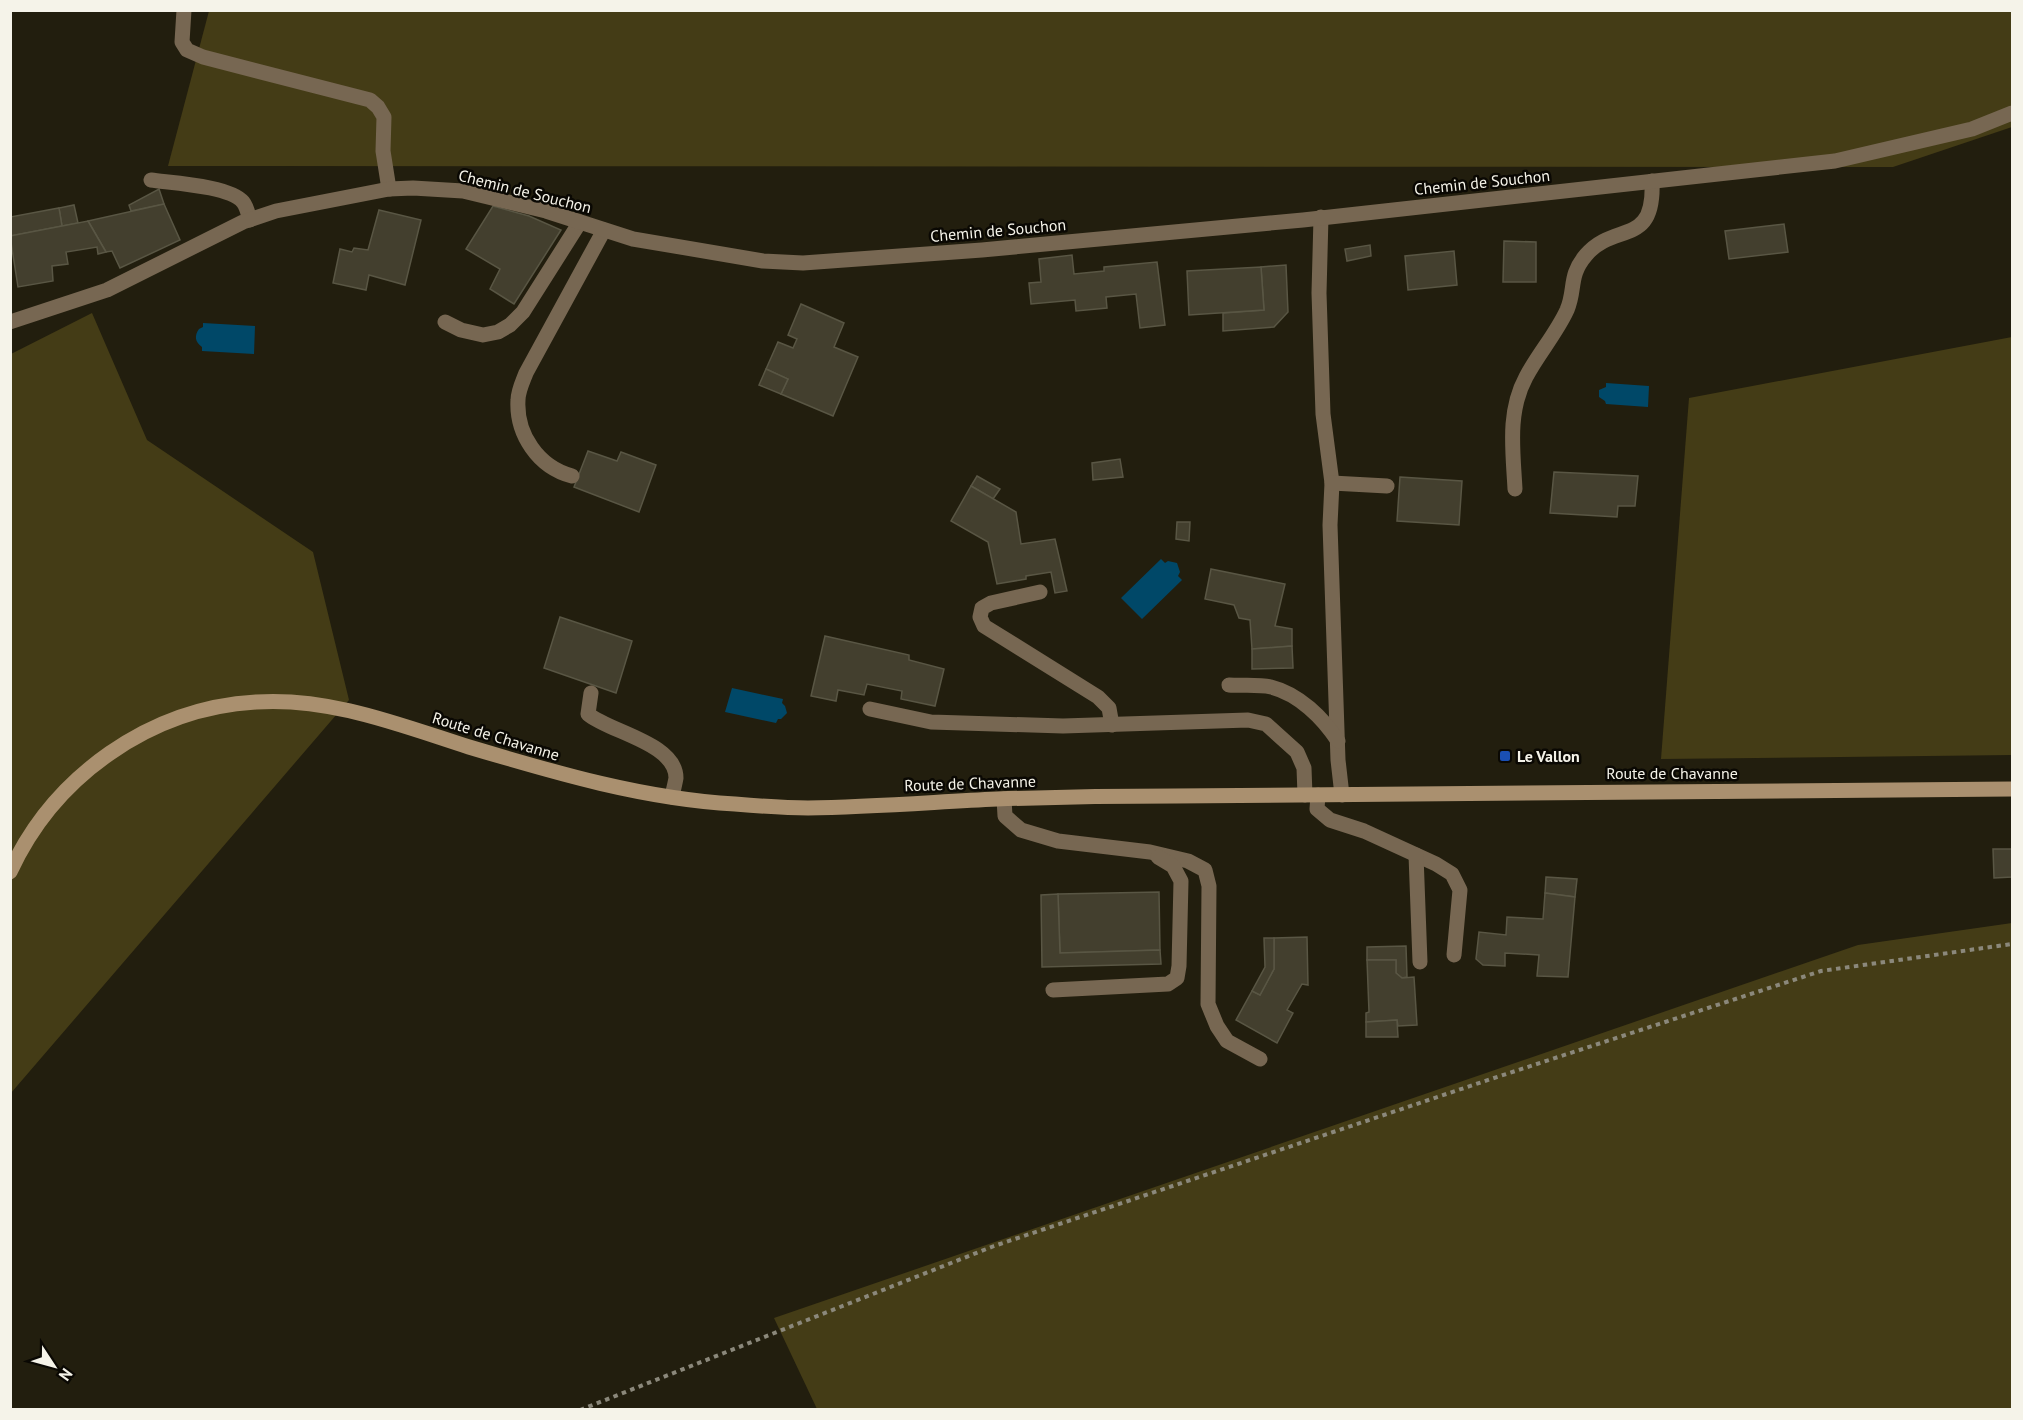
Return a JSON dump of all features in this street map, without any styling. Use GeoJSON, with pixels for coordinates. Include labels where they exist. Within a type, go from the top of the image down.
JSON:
{"type":"FeatureCollection","features":[{"type":"Feature","properties":{"kind":"main road","name":"Route de Chavanne"},"geometry":{"type":"LineString","coordinates":[[10,872],[48,809],[96,762],[144,731],[198,710],[254,702],[307,702],[353,711],[541,769],[606,785],[726,804],[807,808],[1004,799],[2013,789]]}},
{"type":"Feature","properties":{"kind":"street"},"geometry":{"type":"LineString","coordinates":[[184,10],[182,42],[188,50],[203,57],[370,100],[384,117],[383,152],[389,189]]}},
{"type":"Feature","properties":{"kind":"street","name":"Chemin de Souchon"},"geometry":{"type":"LineString","coordinates":[[10,322],[107,290],[249,220],[276,211],[389,189],[463,191],[546,211],[633,239],[763,261],[803,262],[982,250],[1321,218],[1835,162],[1972,129],[2013,113]]}},
{"type":"Feature","properties":{"kind":"street"},"geometry":{"type":"LineString","coordinates":[[151,180],[224,190],[243,202],[249,220]]}},
{"type":"Feature","properties":{"kind":"street"},"geometry":{"type":"LineString","coordinates":[[1515,489],[1512,428],[1516,402],[1526,377],[1565,314],[1571,299],[1574,272],[1587,254],[1600,244],[1639,226],[1649,216],[1653,199],[1652,182]]}},
{"type":"Feature","properties":{"kind":"street"},"geometry":{"type":"LineString","coordinates":[[1321,218],[1319,293],[1323,414],[1332,483],[1330,525],[1342,795]]}},
{"type":"Feature","properties":{"kind":"street"},"geometry":{"type":"LineString","coordinates":[[445,322],[461,330],[483,336],[498,332],[510,325],[523,312],[580,222]]}},
{"type":"Feature","properties":{"kind":"street"},"geometry":{"type":"LineString","coordinates":[[572,476],[551,467],[536,453],[519,423],[518,398],[526,372],[604,230]]}},
{"type":"Feature","properties":{"kind":"street"},"geometry":{"type":"LineString","coordinates":[[1332,483],[1387,486]]}},
{"type":"Feature","properties":{"kind":"street"},"geometry":{"type":"LineString","coordinates":[[1040,592],[991,603],[982,608],[980,617],[984,626],[1098,697],[1109,708],[1112,725]]}},
{"type":"Feature","properties":{"kind":"street"},"geometry":{"type":"LineString","coordinates":[[1228,685],[1269,686],[1291,696],[1316,714],[1330,728],[1338,741]]}},
{"type":"Feature","properties":{"kind":"street"},"geometry":{"type":"LineString","coordinates":[[591,693],[588,714],[595,720],[654,747],[665,757],[676,777],[672,797]]}},
{"type":"Feature","properties":{"kind":"street"},"geometry":{"type":"LineString","coordinates":[[870,709],[931,722],[1063,726],[1248,720],[1266,724],[1297,752],[1317,809],[1330,820],[1364,831],[1436,864],[1452,874],[1460,891],[1454,955]]}},
{"type":"Feature","properties":{"kind":"street"},"geometry":{"type":"LineString","coordinates":[[1004,799],[1005,816],[1021,830],[1058,841],[1150,852],[1188,861],[1205,870],[1209,886],[1208,1004],[1217,1026],[1227,1041],[1260,1059]]}},
{"type":"Feature","properties":{"kind":"street"},"geometry":{"type":"LineString","coordinates":[[1053,990],[1168,984],[1177,978],[1181,881],[1173,866],[1150,852]]}},
{"type":"Feature","properties":{"kind":"street"},"geometry":{"type":"LineString","coordinates":[[1416,855],[1420,962]]}},
{"type":"Feature","properties":{"kind":"path"},"geometry":{"type":"LineString","coordinates":[[579,1410],[994,1246],[1491,1078],[1821,971],[2013,944]]}},
{"type":"Feature","properties":{"kind":"shaded area"},"geometry":{"type":"Polygon","coordinates":[[[209,11],[2012,11],[2012,127],[1893,167],[168,166],[209,11]]]}},
{"type":"Feature","properties":{"kind":"shaded area"},"geometry":{"type":"Polygon","coordinates":[[[92,313],[147,440],[313,552],[349,700],[11,1093],[11,354],[92,313]]]}},
{"type":"Feature","properties":{"kind":"shaded area"},"geometry":{"type":"Polygon","coordinates":[[[2012,337],[2012,755],[1661,759],[1689,398],[2012,337]]]}},
{"type":"Feature","properties":{"kind":"shaded area"},"geometry":{"type":"Polygon","coordinates":[[[2012,923],[2012,1409],[817,1409],[774,1318],[1858,945],[2012,923]]]}},
{"type":"Feature","properties":{"kind":"water"},"geometry":{"type":"Polygon","coordinates":[[[203,323],[255,326],[254,354],[202,351],[196,334],[203,327],[203,323]]]}},
{"type":"Feature","properties":{"kind":"water"},"geometry":{"type":"Polygon","coordinates":[[[1606,383],[1649,386],[1648,407],[1606,404],[1599,397],[1599,390],[1606,387],[1606,383]]]}},
{"type":"Feature","properties":{"kind":"water"},"geometry":{"type":"Polygon","coordinates":[[[1161,559],[1165,563],[1168,561],[1177,563],[1180,572],[1178,576],[1182,580],[1142,619],[1121,598],[1161,559]]]}},
{"type":"Feature","properties":{"kind":"water"},"geometry":{"type":"Polygon","coordinates":[[[732,688],[783,699],[782,703],[787,713],[776,723],[725,712],[732,688]]]}},
{"type":"Feature","properties":{"kind":"building"},"geometry":{"type":"Polygon","coordinates":[[[159,189],[164,204],[131,211],[129,205],[159,189]]]}},
{"type":"Feature","properties":{"kind":"building"},"geometry":{"type":"Polygon","coordinates":[[[164,204],[180,240],[120,268],[112,251],[106,252],[88,221],[164,204]]]}},
{"type":"Feature","properties":{"kind":"building"},"geometry":{"type":"Polygon","coordinates":[[[74,205],[78,223],[62,226],[59,208],[74,205]]]}},
{"type":"Feature","properties":{"kind":"building"},"geometry":{"type":"Polygon","coordinates":[[[493,206],[529,216],[561,230],[514,304],[490,289],[500,269],[466,249],[493,206]]]}},
{"type":"Feature","properties":{"kind":"building"},"geometry":{"type":"Polygon","coordinates":[[[59,208],[62,226],[10,236],[10,217],[59,208]]]}},
{"type":"Feature","properties":{"kind":"building"},"geometry":{"type":"Polygon","coordinates":[[[379,210],[421,220],[405,285],[369,275],[366,290],[333,283],[340,249],[352,252],[354,248],[368,250],[379,210]]]}},
{"type":"Feature","properties":{"kind":"building"},"geometry":{"type":"Polygon","coordinates":[[[88,221],[106,252],[98,254],[97,247],[66,252],[68,264],[52,266],[53,281],[18,287],[10,236],[88,221]]]}},
{"type":"Feature","properties":{"kind":"building"},"geometry":{"type":"Polygon","coordinates":[[[1784,224],[1788,252],[1729,259],[1725,231],[1784,224]]]}},
{"type":"Feature","properties":{"kind":"building"},"geometry":{"type":"Polygon","coordinates":[[[1504,241],[1536,242],[1536,282],[1503,282],[1504,241]]]}},
{"type":"Feature","properties":{"kind":"building"},"geometry":{"type":"Polygon","coordinates":[[[1370,245],[1371,256],[1347,261],[1345,249],[1370,245]]]}},
{"type":"Feature","properties":{"kind":"building"},"geometry":{"type":"Polygon","coordinates":[[[1454,251],[1457,285],[1408,290],[1405,256],[1454,251]]]}},
{"type":"Feature","properties":{"kind":"building"},"geometry":{"type":"Polygon","coordinates":[[[1072,255],[1074,274],[1104,271],[1104,267],[1157,262],[1165,325],[1140,328],[1136,294],[1106,297],[1107,308],[1076,311],[1075,300],[1031,304],[1029,283],[1041,282],[1039,259],[1072,255]]]}},
{"type":"Feature","properties":{"kind":"building"},"geometry":{"type":"Polygon","coordinates":[[[1286,265],[1288,312],[1274,327],[1223,331],[1223,313],[1264,310],[1261,267],[1286,265]]]}},
{"type":"Feature","properties":{"kind":"building"},"geometry":{"type":"Polygon","coordinates":[[[1261,267],[1264,310],[1189,315],[1187,271],[1261,267]]]}},
{"type":"Feature","properties":{"kind":"building"},"geometry":{"type":"Polygon","coordinates":[[[801,304],[844,323],[834,347],[858,357],[833,416],[781,394],[788,379],[766,369],[778,342],[793,348],[797,339],[788,335],[801,304]]]}},
{"type":"Feature","properties":{"kind":"building"},"geometry":{"type":"Polygon","coordinates":[[[766,369],[788,379],[781,394],[759,385],[766,369]]]}},
{"type":"Feature","properties":{"kind":"building"},"geometry":{"type":"Polygon","coordinates":[[[588,451],[617,461],[621,452],[656,465],[639,512],[574,487],[588,451]]]}},
{"type":"Feature","properties":{"kind":"building"},"geometry":{"type":"Polygon","coordinates":[[[1120,459],[1123,477],[1093,480],[1092,463],[1120,459]]]}},
{"type":"Feature","properties":{"kind":"building"},"geometry":{"type":"Polygon","coordinates":[[[1554,472],[1638,476],[1635,506],[1618,506],[1617,517],[1550,513],[1554,472]]]}},
{"type":"Feature","properties":{"kind":"building"},"geometry":{"type":"Polygon","coordinates":[[[977,476],[1000,489],[993,499],[971,486],[977,476]]]}},
{"type":"Feature","properties":{"kind":"building"},"geometry":{"type":"Polygon","coordinates":[[[1400,477],[1462,481],[1459,525],[1397,521],[1400,477]]]}},
{"type":"Feature","properties":{"kind":"building"},"geometry":{"type":"Polygon","coordinates":[[[971,486],[1016,512],[1021,544],[1055,539],[1067,591],[1055,593],[1051,572],[997,584],[988,542],[951,521],[971,486]]]}},
{"type":"Feature","properties":{"kind":"building"},"geometry":{"type":"Polygon","coordinates":[[[1177,522],[1190,522],[1189,541],[1176,539],[1177,522]]]}},
{"type":"Feature","properties":{"kind":"building"},"geometry":{"type":"Polygon","coordinates":[[[1211,569],[1285,584],[1275,626],[1292,629],[1292,646],[1252,649],[1250,620],[1239,618],[1234,605],[1205,599],[1211,569]]]}},
{"type":"Feature","properties":{"kind":"building"},"geometry":{"type":"Polygon","coordinates":[[[560,617],[632,641],[616,693],[544,668],[560,617]]]}},
{"type":"Feature","properties":{"kind":"building"},"geometry":{"type":"Polygon","coordinates":[[[825,636],[909,655],[909,660],[944,669],[935,706],[901,699],[902,691],[867,684],[864,695],[838,690],[836,701],[811,696],[825,636]]]}},
{"type":"Feature","properties":{"kind":"building"},"geometry":{"type":"Polygon","coordinates":[[[1292,646],[1293,668],[1252,669],[1252,649],[1292,646]]]}},
{"type":"Feature","properties":{"kind":"building"},"geometry":{"type":"Polygon","coordinates":[[[1993,849],[2012,849],[2012,877],[1994,878],[1993,849]]]}},
{"type":"Feature","properties":{"kind":"building"},"geometry":{"type":"Polygon","coordinates":[[[1546,877],[1577,879],[1575,897],[1545,893],[1546,877]]]}},
{"type":"Feature","properties":{"kind":"building"},"geometry":{"type":"Polygon","coordinates":[[[1159,892],[1160,950],[1060,953],[1058,894],[1159,892]]]}},
{"type":"Feature","properties":{"kind":"building"},"geometry":{"type":"Polygon","coordinates":[[[1545,893],[1575,897],[1568,977],[1537,976],[1539,955],[1505,953],[1505,966],[1483,965],[1476,959],[1479,932],[1506,935],[1507,917],[1543,919],[1545,893]]]}},
{"type":"Feature","properties":{"kind":"building"},"geometry":{"type":"Polygon","coordinates":[[[1058,894],[1060,953],[1160,950],[1161,964],[1042,967],[1041,895],[1058,894]]]}},
{"type":"Feature","properties":{"kind":"building"},"geometry":{"type":"Polygon","coordinates":[[[1307,937],[1308,985],[1302,984],[1287,1010],[1293,1013],[1277,1043],[1236,1020],[1252,991],[1260,995],[1274,969],[1274,938],[1307,937]]]}},
{"type":"Feature","properties":{"kind":"building"},"geometry":{"type":"Polygon","coordinates":[[[1264,938],[1274,938],[1274,969],[1260,995],[1252,991],[1265,967],[1264,938]]]}},
{"type":"Feature","properties":{"kind":"building"},"geometry":{"type":"Polygon","coordinates":[[[1406,946],[1407,977],[1402,978],[1396,973],[1396,960],[1367,960],[1367,947],[1406,946]]]}},
{"type":"Feature","properties":{"kind":"building"},"geometry":{"type":"Polygon","coordinates":[[[1367,960],[1396,960],[1396,973],[1402,978],[1414,977],[1417,1025],[1398,1026],[1397,1020],[1366,1022],[1366,1013],[1369,1012],[1367,960]]]}},
{"type":"Feature","properties":{"kind":"building"},"geometry":{"type":"Polygon","coordinates":[[[1397,1020],[1398,1037],[1366,1037],[1366,1022],[1397,1020]]]}},
{"type":"Feature","properties":{"kind":"place","name":"Le Vallon"},"geometry":{"type":"Point","coordinates":[1505,756]}}]}
